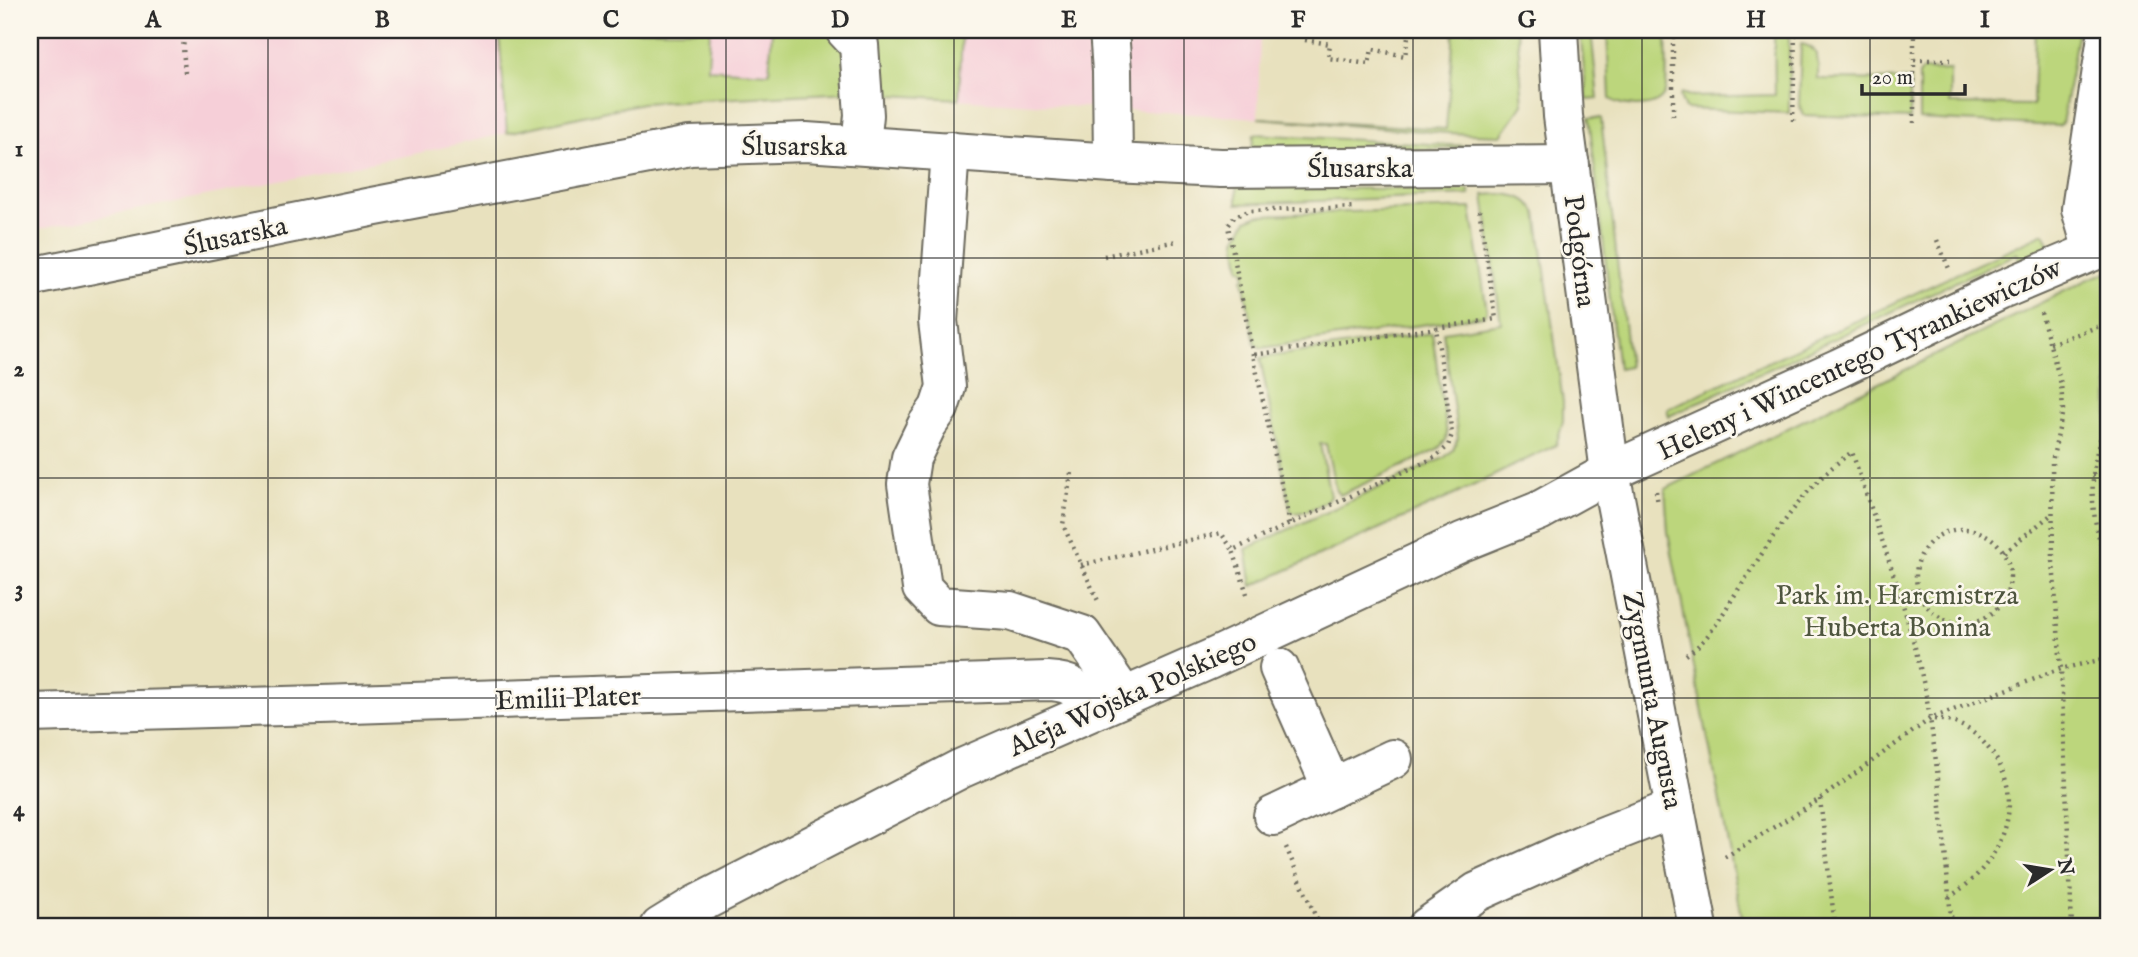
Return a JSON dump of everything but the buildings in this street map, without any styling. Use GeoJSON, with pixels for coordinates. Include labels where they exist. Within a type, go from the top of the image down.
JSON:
{"type":"FeatureCollection","features":[{"type":"Feature","properties":{"kind":"street"},"geometry":{"type":"LineString","coordinates":[[845,30],[859,45],[864,115],[861,145]]}},
{"type":"Feature","properties":{"kind":"street"},"geometry":{"type":"LineString","coordinates":[[1109,30],[1113,163]]}},
{"type":"Feature","properties":{"kind":"street","name":"Podgórna"},"geometry":{"type":"LineString","coordinates":[[1558,30],[1560,81],[1610,472]]}},
{"type":"Feature","properties":{"kind":"street"},"geometry":{"type":"LineString","coordinates":[[2101,248],[2081,209],[2101,133],[2108,30]]}},
{"type":"Feature","properties":{"kind":"street","name":"Ślusarska"},"geometry":{"type":"LineString","coordinates":[[30,277],[691,145],[806,142],[1221,168],[1570,165]]}},
{"type":"Feature","properties":{"kind":"street"},"geometry":{"type":"LineString","coordinates":[[950,151],[939,321],[946,387],[939,408],[926,425],[911,458],[907,484],[922,588],[939,606],[1010,611],[1082,635],[1109,703]]}},
{"type":"Feature","properties":{"kind":"street","name":"Heleny i Wincentego Tyrankiewiczów"},"geometry":{"type":"LineString","coordinates":[[1610,472],[1839,368],[1999,291],[2101,248]]}},
{"type":"Feature","properties":{"kind":"street","name":"Aleja Wojska Polskiego"},"geometry":{"type":"LineString","coordinates":[[660,927],[694,906],[960,769],[1264,635],[1462,542],[1539,511],[1610,472]]}},
{"type":"Feature","properties":{"kind":"street","name":"Zygmunta Augusta"},"geometry":{"type":"LineString","coordinates":[[1610,472],[1698,927]]}},
{"type":"Feature","properties":{"kind":"street"},"geometry":{"type":"LineString","coordinates":[[1279,668],[1332,788]]}},
{"type":"Feature","properties":{"kind":"street","name":"Emilii Plater"},"geometry":{"type":"LineString","coordinates":[[30,713],[1047,681],[1066,682],[1109,703]]}},
{"type":"Feature","properties":{"kind":"street"},"geometry":{"type":"LineString","coordinates":[[1273,816],[1392,759]]}},
{"type":"Feature","properties":{"kind":"street"},"geometry":{"type":"LineString","coordinates":[[1427,927],[1477,892],[1581,845],[1675,808]]}},
{"type":"Feature","properties":{"kind":"path"},"geometry":{"type":"LineString","coordinates":[[185,73],[183,47],[186,30]]}},
{"type":"Feature","properties":{"kind":"path"},"geometry":{"type":"LineString","coordinates":[[1305,40],[1330,44],[1328,58],[1369,64],[1372,49],[1405,56],[1409,30]]}},
{"type":"Feature","properties":{"kind":"path"},"geometry":{"type":"LineString","coordinates":[[1673,30],[1673,116]]}},
{"type":"Feature","properties":{"kind":"path"},"geometry":{"type":"LineString","coordinates":[[1793,121],[1795,30]]}},
{"type":"Feature","properties":{"kind":"path"},"geometry":{"type":"LineString","coordinates":[[1914,30],[1914,125]]}},
{"type":"Feature","properties":{"kind":"path"},"geometry":{"type":"LineString","coordinates":[[1914,60],[1950,60]]}},
{"type":"Feature","properties":{"kind":"path"},"geometry":{"type":"LineString","coordinates":[[1290,524],[1228,226],[1235,216],[1249,211],[1357,206]]}},
{"type":"Feature","properties":{"kind":"path"},"geometry":{"type":"LineString","coordinates":[[1253,355],[1496,319],[1479,209]]}},
{"type":"Feature","properties":{"kind":"path"},"geometry":{"type":"LineString","coordinates":[[1937,240],[1950,271]]}},
{"type":"Feature","properties":{"kind":"path"},"geometry":{"type":"LineString","coordinates":[[1104,256],[1177,241]]}},
{"type":"Feature","properties":{"kind":"path"},"geometry":{"type":"LineString","coordinates":[[2039,309],[2061,384],[2063,410],[2052,462],[2052,513],[2072,927]]}},
{"type":"Feature","properties":{"kind":"path"},"geometry":{"type":"LineString","coordinates":[[2050,344],[2108,323]]}},
{"type":"Feature","properties":{"kind":"path"},"geometry":{"type":"LineString","coordinates":[[1233,550],[1436,457],[1448,446],[1452,434],[1436,328]]}},
{"type":"Feature","properties":{"kind":"path"},"geometry":{"type":"LineString","coordinates":[[2108,419],[2101,434],[2092,476],[2095,519],[2108,563]]}},
{"type":"Feature","properties":{"kind":"path"},"geometry":{"type":"LineString","coordinates":[[1686,656],[1703,644],[1771,542],[1821,476],[1852,452],[1918,662],[1930,719],[1952,927]]}},
{"type":"Feature","properties":{"kind":"path"},"geometry":{"type":"LineString","coordinates":[[1071,473],[1063,525],[1105,615]]}},
{"type":"Feature","properties":{"kind":"path"},"geometry":{"type":"LineString","coordinates":[[2092,476],[2108,477]]}},
{"type":"Feature","properties":{"kind":"path"},"geometry":{"type":"LineString","coordinates":[[1655,487],[1658,504]]}},
{"type":"Feature","properties":{"kind":"path"},"geometry":{"type":"LineString","coordinates":[[2004,552],[2052,513]]}},
{"type":"Feature","properties":{"kind":"path"},"geometry":{"type":"LineString","coordinates":[[1957,528],[1973,529],[1988,535],[2007,559],[2010,575],[2008,590],[2001,604],[1990,615],[1975,622],[1959,624],[1944,620],[1931,611],[1917,590],[1915,569],[1920,554],[1929,541],[1942,532],[1957,528]]}},
{"type":"Feature","properties":{"kind":"path"},"geometry":{"type":"LineString","coordinates":[[1081,565],[1221,533],[1233,550],[1247,594]]}},
{"type":"Feature","properties":{"kind":"path"},"geometry":{"type":"LineString","coordinates":[[1899,597],[1917,590]]}},
{"type":"Feature","properties":{"kind":"path"},"geometry":{"type":"LineString","coordinates":[[1725,857],[1819,799],[1930,719],[2061,668],[2108,658]]}},
{"type":"Feature","properties":{"kind":"path"},"geometry":{"type":"LineString","coordinates":[[1930,719],[1949,720],[1968,727],[1979,736],[1999,762],[2007,781],[2010,801],[2009,817],[1997,850],[1980,874],[1949,897]]}},
{"type":"Feature","properties":{"kind":"path"},"geometry":{"type":"LineString","coordinates":[[1819,799],[1835,927]]}},
{"type":"Feature","properties":{"kind":"path"},"geometry":{"type":"LineString","coordinates":[[1273,816],[1320,927]]}},
{"type":"Feature","properties":{"kind":"path"},"geometry":{"type":"LineString","coordinates":[[2098,927],[2108,910]]}},
{"type":"Feature","properties":{"kind":"path"},"geometry":{"type":"LineString","coordinates":[[1951,917],[1976,927]]}},
{"type":"Feature","properties":{"kind":"shaded area"},"geometry":{"type":"Polygon","coordinates":[[[30,30],[1260,30],[1258,118],[841,92],[642,103],[405,156],[30,231],[30,30]]]}},
{"type":"Feature","properties":{"kind":"green space"},"geometry":{"type":"Polygon","coordinates":[[[710,30],[708,69],[769,73],[772,30],[827,30],[845,46],[852,92],[642,103],[507,133],[499,32],[710,30]]]}},
{"type":"Feature","properties":{"kind":"green space"},"geometry":{"type":"Polygon","coordinates":[[[862,30],[962,30],[959,99],[873,94],[862,30]]]}},
{"type":"Feature","properties":{"kind":"green space"},"geometry":{"type":"Polygon","coordinates":[[[1454,30],[1517,30],[1523,104],[1501,135],[1258,118],[1446,129],[1454,30]]]}},
{"type":"Feature","properties":{"kind":"green space"},"geometry":{"type":"Polygon","coordinates":[[[1580,30],[1591,30],[1598,99],[1587,100],[1580,30]]]}},
{"type":"Feature","properties":{"kind":"green space"},"geometry":{"type":"Polygon","coordinates":[[[1607,30],[1666,30],[1666,87],[1657,102],[1637,106],[1620,104],[1610,99],[1607,30]]]}},
{"type":"Feature","properties":{"kind":"green space"},"geometry":{"type":"Polygon","coordinates":[[[1774,30],[1789,30],[1789,113],[1685,109],[1681,93],[1693,97],[1775,95],[1774,30]]]}},
{"type":"Feature","properties":{"kind":"green space"},"geometry":{"type":"Polygon","coordinates":[[[2035,30],[2078,30],[2062,124],[2058,126],[1919,119],[1919,75],[1922,71],[1950,70],[1950,104],[2033,105],[2035,30]]]}},
{"type":"Feature","properties":{"kind":"green space"},"geometry":{"type":"Polygon","coordinates":[[[1801,44],[1815,52],[1818,79],[1910,80],[1910,119],[1803,115],[1799,103],[1801,44]]]}},
{"type":"Feature","properties":{"kind":"green space"},"geometry":{"type":"Polygon","coordinates":[[[1589,118],[1601,118],[1629,367],[1618,369],[1589,118]]]}},
{"type":"Feature","properties":{"kind":"green space"},"geometry":{"type":"Polygon","coordinates":[[[1254,134],[1483,147],[1251,156],[1254,134]]]}},
{"type":"Feature","properties":{"kind":"green space"},"geometry":{"type":"Polygon","coordinates":[[[1237,187],[1469,190],[1470,195],[1237,204],[1237,187]]]}},
{"type":"Feature","properties":{"kind":"green space"},"geometry":{"type":"Polygon","coordinates":[[[1500,194],[1521,198],[1537,213],[1563,402],[1563,421],[1556,445],[1456,494],[1252,586],[1246,549],[1444,458],[1453,450],[1458,438],[1443,332],[1501,323],[1484,195],[1500,194]]]}},
{"type":"Feature","properties":{"kind":"green space"},"geometry":{"type":"Polygon","coordinates":[[[1471,208],[1487,311],[1483,316],[1262,348],[1255,344],[1243,279],[1246,277],[1244,269],[1240,269],[1236,239],[1247,220],[1259,215],[1471,208]]]}},
{"type":"Feature","properties":{"kind":"green space"},"geometry":{"type":"Polygon","coordinates":[[[2044,233],[2051,247],[2020,261],[2017,253],[1669,416],[1667,409],[2044,233]]]}},
{"type":"Feature","properties":{"kind":"green space","name":"Park im. Harcmistrza Huberta Bonina"},"geometry":{"type":"Polygon","coordinates":[[[2108,272],[2108,927],[1744,927],[1668,532],[1665,489],[2108,272]]]}},
{"type":"Feature","properties":{"kind":"green space"},"geometry":{"type":"Polygon","coordinates":[[[1432,333],[1446,440],[1437,450],[1340,495],[1336,491],[1326,444],[1320,444],[1330,496],[1312,509],[1291,513],[1260,358],[1432,333]]]}}]}
